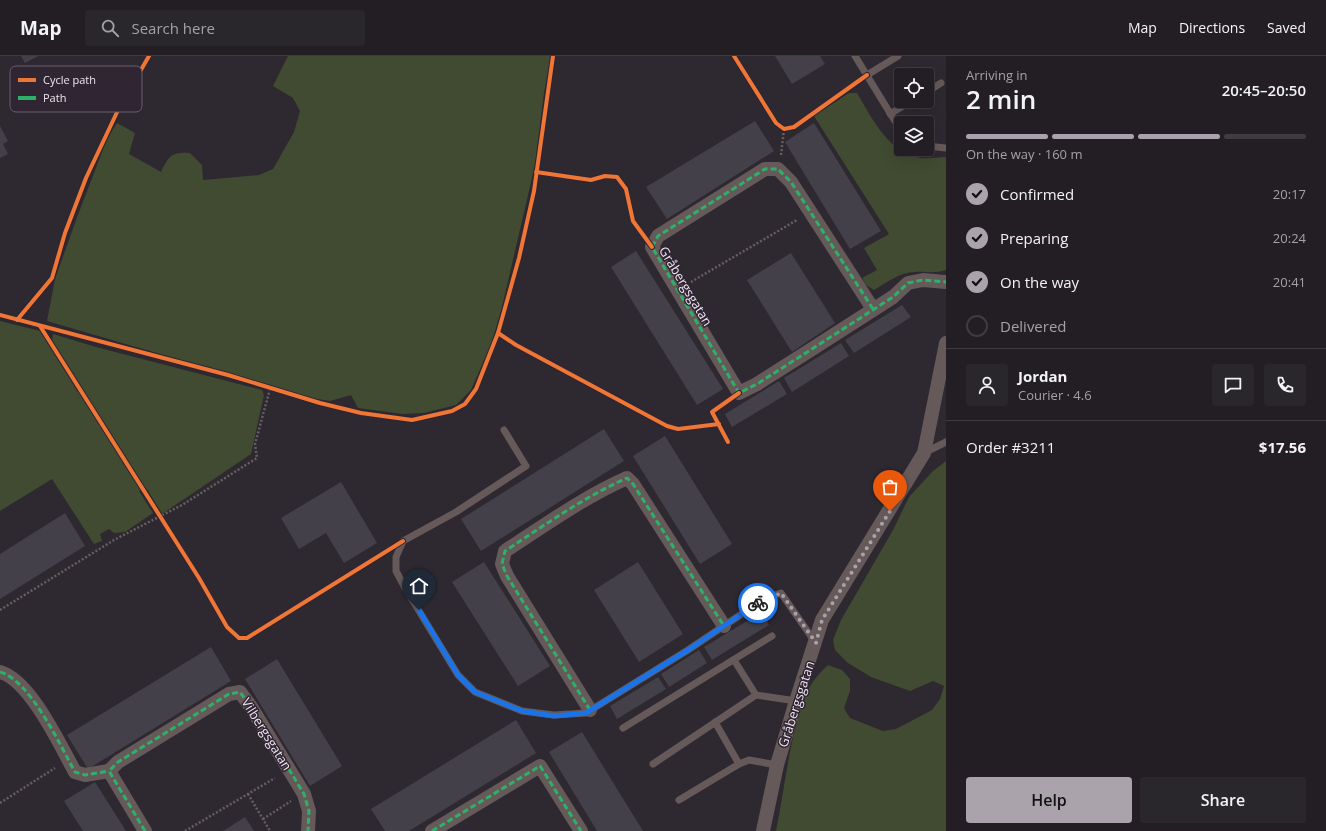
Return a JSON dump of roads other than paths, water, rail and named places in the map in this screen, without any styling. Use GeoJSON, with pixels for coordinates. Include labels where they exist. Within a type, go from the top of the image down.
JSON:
{"type":"FeatureCollection","features":[{"type":"Feature","properties":{"kind":"street","name":"Gråbergsgatan"},"geometry":{"type":"LineString","coordinates":[[873,309],[792,182],[778,169],[765,169],[658,236],[652,247],[739,393],[757,384],[892,297],[908,283],[923,280],[946,282]]}},
{"type":"Feature","properties":{"kind":"street","name":"Gråbergsgatan"},"geometry":{"type":"LineString","coordinates":[[763,831],[777,765],[822,620],[924,453],[943,370],[946,343]]}},
{"type":"Feature","properties":{"kind":"street"},"geometry":{"type":"LineString","coordinates":[[590,710],[538,629],[507,576],[502,564],[505,551],[577,505],[627,478],[633,484],[724,626]]}},
{"type":"Feature","properties":{"kind":"street"},"geometry":{"type":"LineString","coordinates":[[0,672],[14,678],[26,690],[75,772],[85,775],[109,771],[144,831]]}},
{"type":"Feature","properties":{"kind":"street","name":"Vilbergsgatan"},"geometry":{"type":"LineString","coordinates":[[109,771],[118,762],[229,694],[240,692],[251,707],[304,794],[309,811],[308,831]]}},
{"type":"Feature","properties":{"kind":"street"},"geometry":{"type":"LineString","coordinates":[[432,831],[540,766],[581,831]]}},
{"type":"Feature","properties":{"kind":"lane"},"geometry":{"type":"LineString","coordinates":[[855,56],[894,120]]}},
{"type":"Feature","properties":{"kind":"lane"},"geometry":{"type":"LineString","coordinates":[[866,75],[898,56]]}},
{"type":"Feature","properties":{"kind":"lane"},"geometry":{"type":"LineString","coordinates":[[934,88],[941,83]]}},
{"type":"Feature","properties":{"kind":"lane"},"geometry":{"type":"LineString","coordinates":[[890,114],[900,108]]}},
{"type":"Feature","properties":{"kind":"lane"},"geometry":{"type":"LineString","coordinates":[[934,147],[946,148]]}},
{"type":"Feature","properties":{"kind":"lane"},"geometry":{"type":"LineString","coordinates":[[504,430],[526,466],[456,512],[403,541],[396,557],[396,571],[458,675],[475,692],[529,712],[554,716],[586,713],[688,650],[764,599],[781,593],[816,643]]}},
{"type":"Feature","properties":{"kind":"lane"},"geometry":{"type":"LineString","coordinates":[[924,453],[946,442]]}},
{"type":"Feature","properties":{"kind":"lane"},"geometry":{"type":"LineString","coordinates":[[623,728],[772,636]]}},
{"type":"Feature","properties":{"kind":"lane"},"geometry":{"type":"LineString","coordinates":[[734,660],[756,695]]}},
{"type":"Feature","properties":{"kind":"lane"},"geometry":{"type":"LineString","coordinates":[[652,764],[756,695],[796,701]]}},
{"type":"Feature","properties":{"kind":"lane"},"geometry":{"type":"LineString","coordinates":[[715,722],[739,764]]}},
{"type":"Feature","properties":{"kind":"lane"},"geometry":{"type":"LineString","coordinates":[[679,800],[739,764],[749,760],[777,765]]}}]}
